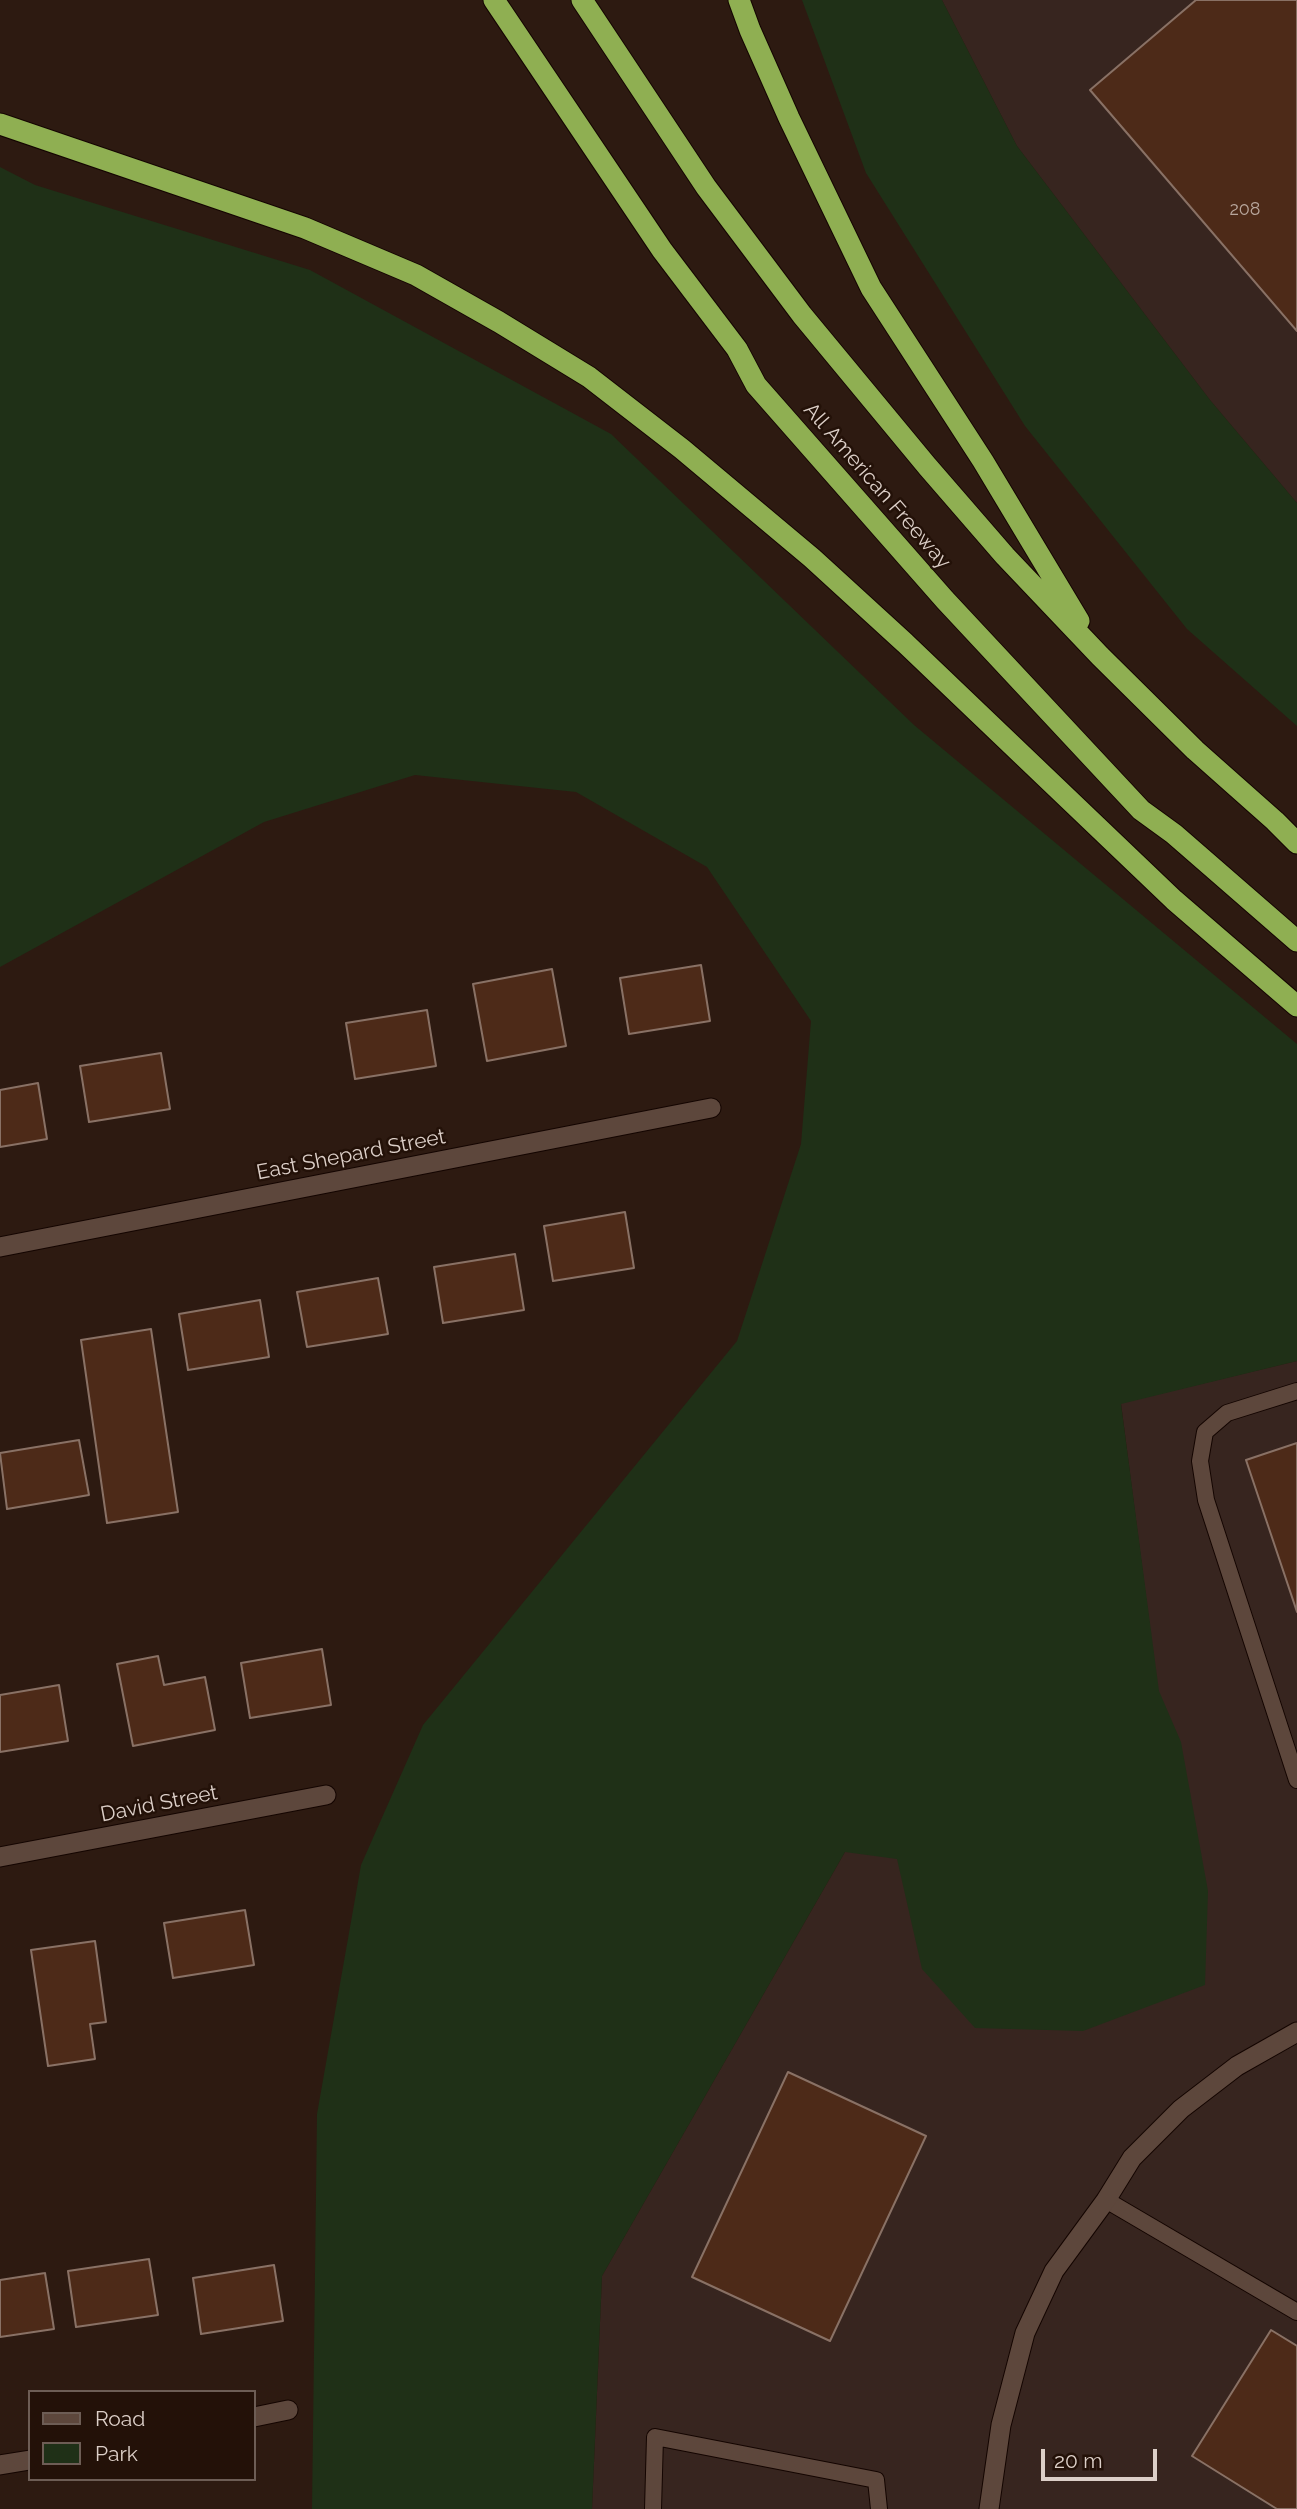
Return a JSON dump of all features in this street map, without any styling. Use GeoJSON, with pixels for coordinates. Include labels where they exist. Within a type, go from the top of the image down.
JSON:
{"type":"FeatureCollection","features":[{"type":"Feature","properties":{"kind":"highway","name":"All American Freeway"},"geometry":{"type":"LineString","coordinates":[[494,0],[662,250],[737,349],[756,384],[945,600],[1141,810],[1174,834],[1297,941]]}},
{"type":"Feature","properties":{"kind":"highway"},"geometry":{"type":"LineString","coordinates":[[582,0],[706,187],[802,315],[944,486],[1005,556],[1100,656],[1195,750],[1297,844]]}},
{"type":"Feature","properties":{"kind":"highway"},"geometry":{"type":"LineString","coordinates":[[739,0],[789,118],[871,288],[983,461],[1100,656]]}},
{"type":"Feature","properties":{"kind":"highway"},"geometry":{"type":"LineString","coordinates":[[0,124],[305,228],[416,275],[589,377],[682,449],[812,558],[1174,900],[1297,1006]]}},
{"type":"Feature","properties":{"kind":"street","name":"East Shepard Street"},"geometry":{"type":"LineString","coordinates":[[0,1247],[711,1108]]}},
{"type":"Feature","properties":{"kind":"street","name":"David Street"},"geometry":{"type":"LineString","coordinates":[[0,1857],[326,1796]]}},
{"type":"Feature","properties":{"kind":"street"},"geometry":{"type":"LineString","coordinates":[[989,2509],[1001,2425],[1025,2333],[1054,2271],[1106,2200],[1132,2158],[1181,2109],[1237,2066],[1297,2032]]}},
{"type":"Feature","properties":{"kind":"street"},"geometry":{"type":"LineString","coordinates":[[256,2417],[288,2410]]}},
{"type":"Feature","properties":{"kind":"street"},"geometry":{"type":"LineString","coordinates":[[0,2465],[28,2460]]}},
{"type":"Feature","properties":{"kind":"lane"},"geometry":{"type":"LineString","coordinates":[[1297,1391],[1227,1413],[1205,1432],[1200,1461],[1206,1500],[1297,1780]]}},
{"type":"Feature","properties":{"kind":"lane"},"geometry":{"type":"LineString","coordinates":[[1106,2200],[1297,2312]]}},
{"type":"Feature","properties":{"kind":"lane"},"geometry":{"type":"LineString","coordinates":[[653,2509],[654,2437],[876,2480],[879,2509]]}},
{"type":"Feature","properties":{"kind":"shaded area"},"geometry":{"type":"Polygon","coordinates":[[[942,0],[1297,0],[1297,503],[1210,400],[1017,146],[942,0]]]}},
{"type":"Feature","properties":{"kind":"shaded area"},"geometry":{"type":"Polygon","coordinates":[[[1297,1361],[1297,2509],[592,2509],[602,2276],[845,1852],[1158,1691],[1121,1403],[1297,1361]]]}},
{"type":"Feature","properties":{"kind":"green space"},"geometry":{"type":"Polygon","coordinates":[[[802,0],[942,0],[1017,146],[1210,400],[1297,503],[1297,726],[1187,629],[1025,426],[866,173],[802,0]]]}},
{"type":"Feature","properties":{"kind":"green space"},"geometry":{"type":"Polygon","coordinates":[[[0,167],[35,185],[310,270],[611,434],[914,725],[1297,1044],[1297,1361],[1121,1404],[1159,1691],[1181,1742],[1208,1891],[1205,1985],[1083,2031],[975,2028],[922,1969],[897,1859],[845,1852],[602,2276],[592,2509],[312,2509],[317,2114],[361,1865],[423,1725],[737,1341],[801,1144],[811,1021],[707,867],[576,792],[415,775],[264,822],[0,967],[0,167]]]}},
{"type":"Feature","properties":{"kind":"building"},"geometry":{"type":"Polygon","coordinates":[[[1196,0],[1297,0],[1297,331],[1090,90],[1196,0]]]}},
{"type":"Feature","properties":{"kind":"building"},"geometry":{"type":"Polygon","coordinates":[[[701,965],[710,1021],[629,1034],[620,978],[701,965]]]}},
{"type":"Feature","properties":{"kind":"building"},"geometry":{"type":"Polygon","coordinates":[[[552,969],[566,1046],[487,1061],[473,984],[552,969]]]}},
{"type":"Feature","properties":{"kind":"building"},"geometry":{"type":"Polygon","coordinates":[[[427,1010],[436,1066],[355,1079],[346,1023],[427,1010]]]}},
{"type":"Feature","properties":{"kind":"building"},"geometry":{"type":"Polygon","coordinates":[[[161,1053],[170,1109],[89,1122],[80,1066],[161,1053]]]}},
{"type":"Feature","properties":{"kind":"building"},"geometry":{"type":"Polygon","coordinates":[[[38,1083],[47,1139],[0,1147],[0,1090],[38,1083]]]}},
{"type":"Feature","properties":{"kind":"building"},"geometry":{"type":"Polygon","coordinates":[[[625,1212],[634,1268],[553,1281],[544,1226],[625,1212]]]}},
{"type":"Feature","properties":{"kind":"building"},"geometry":{"type":"Polygon","coordinates":[[[515,1254],[524,1310],[443,1323],[434,1267],[515,1254]]]}},
{"type":"Feature","properties":{"kind":"building"},"geometry":{"type":"Polygon","coordinates":[[[378,1278],[388,1334],[307,1347],[297,1292],[378,1278]]]}},
{"type":"Feature","properties":{"kind":"building"},"geometry":{"type":"Polygon","coordinates":[[[260,1300],[269,1357],[188,1370],[179,1314],[260,1300]]]}},
{"type":"Feature","properties":{"kind":"building"},"geometry":{"type":"Polygon","coordinates":[[[151,1329],[178,1512],[107,1523],[81,1340],[151,1329]]]}},
{"type":"Feature","properties":{"kind":"building"},"geometry":{"type":"Polygon","coordinates":[[[79,1440],[89,1495],[7,1509],[0,1453],[79,1440]]]}},
{"type":"Feature","properties":{"kind":"building"},"geometry":{"type":"Polygon","coordinates":[[[1297,1443],[1297,1612],[1246,1460],[1297,1443]]]}},
{"type":"Feature","properties":{"kind":"building"},"geometry":{"type":"Polygon","coordinates":[[[322,1649],[331,1705],[250,1718],[241,1663],[322,1649]]]}},
{"type":"Feature","properties":{"kind":"building"},"geometry":{"type":"Polygon","coordinates":[[[158,1656],[164,1685],[205,1677],[215,1730],[133,1746],[117,1664],[158,1656]]]}},
{"type":"Feature","properties":{"kind":"building"},"geometry":{"type":"Polygon","coordinates":[[[59,1685],[68,1741],[0,1752],[0,1695],[59,1685]]]}},
{"type":"Feature","properties":{"kind":"building"},"geometry":{"type":"Polygon","coordinates":[[[245,1910],[254,1965],[173,1978],[164,1923],[245,1910]]]}},
{"type":"Feature","properties":{"kind":"building"},"geometry":{"type":"Polygon","coordinates":[[[95,1941],[106,2022],[90,2024],[95,2059],[48,2066],[31,1950],[95,1941]]]}},
{"type":"Feature","properties":{"kind":"building"},"geometry":{"type":"Polygon","coordinates":[[[788,2072],[926,2136],[830,2341],[692,2277],[788,2072]]]}},
{"type":"Feature","properties":{"kind":"building"},"geometry":{"type":"Polygon","coordinates":[[[149,2259],[158,2315],[76,2327],[68,2271],[149,2259]]]}},
{"type":"Feature","properties":{"kind":"building"},"geometry":{"type":"Polygon","coordinates":[[[274,2265],[283,2321],[201,2334],[193,2278],[274,2265]]]}},
{"type":"Feature","properties":{"kind":"building"},"geometry":{"type":"Polygon","coordinates":[[[45,2273],[54,2329],[0,2337],[0,2280],[45,2273]]]}},
{"type":"Feature","properties":{"kind":"building"},"geometry":{"type":"Polygon","coordinates":[[[1271,2330],[1297,2346],[1297,2509],[1277,2509],[1192,2456],[1271,2330]]]}}]}
